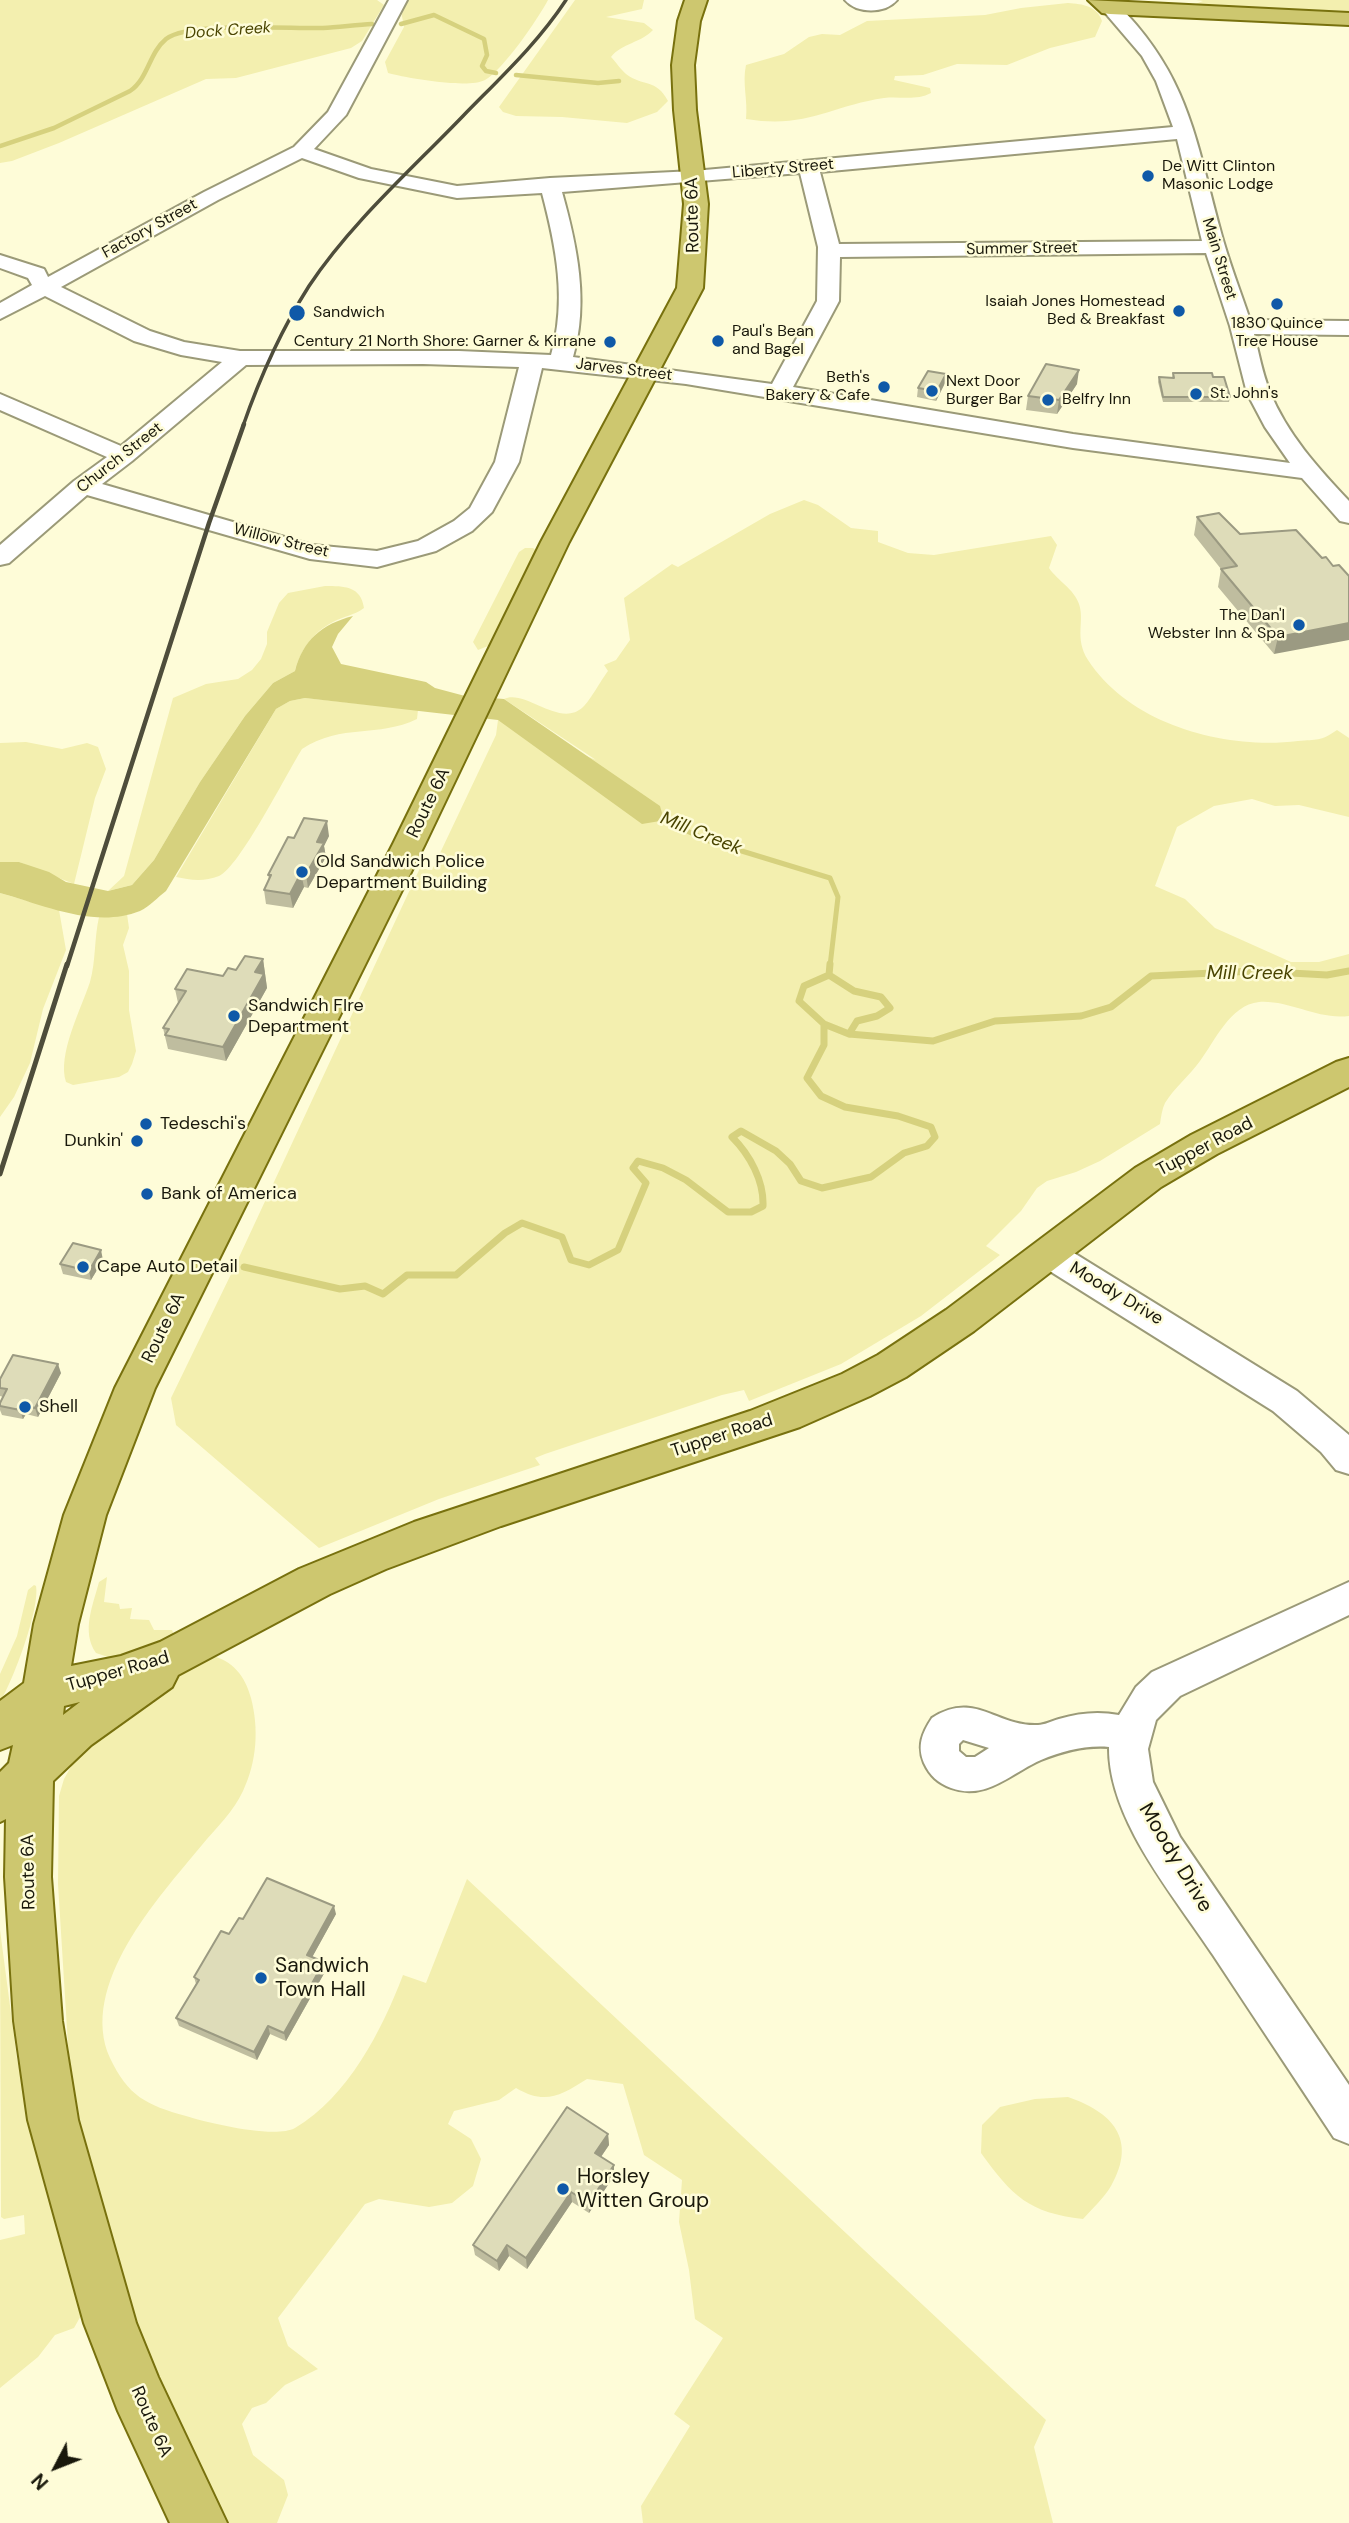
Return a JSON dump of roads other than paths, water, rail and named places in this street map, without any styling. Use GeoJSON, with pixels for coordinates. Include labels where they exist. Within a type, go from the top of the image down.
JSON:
{"type":"FeatureCollection","features":[{"type":"Feature","properties":{"kind":"main road","name":"Route 6A"},"geometry":{"type":"LineString","coordinates":[[200,2523],[142,2403],[110,2323],[53,2120],[33,1968],[28,1877],[15,1788],[43,1695],[55,1624],[71,1560],[122,1416],[210,1234],[259,1144],[466,728],[559,533],[690,288],[697,247],[694,177],[683,91],[684,40],[696,0]]}},
{"type":"Feature","properties":{"kind":"main road"},"geometry":{"type":"LineString","coordinates":[[1105,4],[1349,19]]}},
{"type":"Feature","properties":{"kind":"main road","name":"Tupper Road"},"geometry":{"type":"LineString","coordinates":[[0,1730],[43,1695],[83,1681],[123,1674],[192,1648],[283,1595],[348,1565],[791,1413],[857,1385],[911,1354],[1049,1254],[1141,1182],[1349,1071]]}},
{"type":"Feature","properties":{"kind":"main road"},"geometry":{"type":"LineString","coordinates":[[15,1788],[75,1731],[192,1648]]}},
{"type":"Feature","properties":{"kind":"street","name":"Factory Street"},"geometry":{"type":"LineString","coordinates":[[0,312],[211,196],[301,150],[336,115],[398,0]]}},
{"type":"Feature","properties":{"kind":"street"},"geometry":{"type":"LineString","coordinates":[[854,0],[875,5],[888,0]]}},
{"type":"Feature","properties":{"kind":"street","name":"Main Street"},"geometry":{"type":"LineString","coordinates":[[1105,4],[1140,39],[1158,64],[1180,113],[1214,247],[1259,392],[1287,446],[1349,516]]}},
{"type":"Feature","properties":{"kind":"street","name":"Liberty Street"},"geometry":{"type":"LineString","coordinates":[[301,150],[366,174],[457,192],[550,184],[694,177],[1185,132]]}},
{"type":"Feature","properties":{"kind":"street"},"geometry":{"type":"LineString","coordinates":[[779,392],[828,301],[830,251],[808,166]]}},
{"type":"Feature","properties":{"kind":"street"},"geometry":{"type":"LineString","coordinates":[[550,184],[570,264],[568,330],[560,363]]}},
{"type":"Feature","properties":{"kind":"street","name":"Summer Street"},"geometry":{"type":"LineString","coordinates":[[830,251],[1214,247]]}},
{"type":"Feature","properties":{"kind":"street","name":"Jarves Street"},"geometry":{"type":"LineString","coordinates":[[0,261],[36,274],[45,288],[142,336],[197,352],[240,358],[414,357],[560,363],[644,372],[779,392],[1097,445],[1210,459],[1276,471],[1309,471]]}},
{"type":"Feature","properties":{"kind":"street"},"geometry":{"type":"LineString","coordinates":[[1241,327],[1349,328]]}},
{"type":"Feature","properties":{"kind":"street","name":"Church Street"},"geometry":{"type":"LineString","coordinates":[[0,558],[83,486],[124,456],[240,358]]}},
{"type":"Feature","properties":{"kind":"street","name":"Willow Street"},"geometry":{"type":"LineString","coordinates":[[83,486],[310,552],[377,559],[427,546],[463,526],[481,512],[507,462],[532,361]]}},
{"type":"Feature","properties":{"kind":"street"},"geometry":{"type":"LineString","coordinates":[[1,403],[124,456]]}},
{"type":"Feature","properties":{"kind":"street","name":"Jarves Street"},"geometry":{"type":"LineString","coordinates":[[1210,459],[1287,446]]}},
{"type":"Feature","properties":{"kind":"street","name":"Moody Drive"},"geometry":{"type":"LineString","coordinates":[[1049,1254],[1285,1401],[1334,1442],[1349,1460]]}},
{"type":"Feature","properties":{"kind":"street"},"geometry":{"type":"LineString","coordinates":[[1040,1743],[1092,1729],[1129,1734],[1150,1696],[1166,1685],[1349,1598]]}},
{"type":"Feature","properties":{"kind":"street","name":"Moody Drive"},"geometry":{"type":"LineString","coordinates":[[1129,1734],[1129,1761],[1135,1790],[1162,1843],[1349,2123]]}},
{"type":"Feature","properties":{"kind":"waterway","name":"Dock Creek"},"geometry":{"type":"LineString","coordinates":[[401,24],[434,15],[484,39],[487,55],[482,66],[486,71],[496,73]]}},
{"type":"Feature","properties":{"kind":"waterway","name":"Dock Creek"},"geometry":{"type":"LineString","coordinates":[[0,146],[54,128],[130,91],[141,80],[160,45],[178,33],[218,28],[323,28],[372,24]]}},
{"type":"Feature","properties":{"kind":"waterway","name":"Dock Creek"},"geometry":{"type":"LineString","coordinates":[[516,75],[598,83],[619,81]]}},
{"type":"Feature","properties":{"kind":"waterway","name":"Mill Creek"},"geometry":{"type":"LineString","coordinates":[[654,816],[709,841],[830,878],[838,897],[830,966]]}},
{"type":"Feature","properties":{"kind":"waterway","name":"Mill Creek"},"geometry":{"type":"LineString","coordinates":[[829,975],[830,964]]}},
{"type":"Feature","properties":{"kind":"waterway","name":"Mill Creek"},"geometry":{"type":"LineString","coordinates":[[849,1034],[933,1041],[995,1021],[1081,1016],[1111,1007],[1151,976],[1254,971],[1327,975],[1349,971]]}},
{"type":"Feature","properties":{"kind":"waterway","name":"Mill Creek"},"geometry":{"type":"LineString","coordinates":[[824,1024],[799,1001],[804,986],[829,975]]}},
{"type":"Feature","properties":{"kind":"waterway"},"geometry":{"type":"LineString","coordinates":[[829,975],[854,991],[881,997],[890,1008],[877,1016],[857,1021],[849,1034]]}},
{"type":"Feature","properties":{"kind":"waterway"},"geometry":{"type":"LineString","coordinates":[[244,1267],[340,1289],[365,1286],[383,1294],[407,1275],[456,1275],[505,1233],[522,1223],[562,1237],[571,1260],[589,1265],[618,1250],[646,1183],[633,1168],[638,1161],[663,1168],[686,1180],[728,1212],[751,1212],[763,1206],[763,1197],[755,1169],[732,1137],[741,1131],[776,1151],[790,1164],[801,1181],[822,1188],[871,1177],[904,1153],[927,1146],[935,1137],[931,1127],[898,1116],[845,1107],[821,1096],[807,1078],[824,1045],[824,1024]]}},
{"type":"Feature","properties":{"kind":"waterway","name":"Mill Creek"},"geometry":{"type":"LineString","coordinates":[[824,1024],[849,1034]]}},
{"type":"Feature","properties":{"kind":"railway"},"geometry":{"type":"LineString","coordinates":[[243,426],[280,337],[309,286],[343,240],[518,60],[566,0]]}},
{"type":"Feature","properties":{"kind":"railway"},"geometry":{"type":"LineString","coordinates":[[67,966],[209,523],[244,424]]}},
{"type":"Feature","properties":{"kind":"railway"},"geometry":{"type":"LineString","coordinates":[[0,1174],[67,964]]}},
{"type":"Feature","properties":{"kind":"place","name":"De Witt Clinton Masonic Lodge"},"geometry":{"type":"Point","coordinates":[1148,176]}},
{"type":"Feature","properties":{"kind":"place","name":"1830 Quince Tree House"},"geometry":{"type":"Point","coordinates":[1277,304]}},
{"type":"Feature","properties":{"kind":"place","name":"Isaiah Jones Homestead Bed & Breakfast"},"geometry":{"type":"Point","coordinates":[1179,311]}},
{"type":"Feature","properties":{"kind":"place","name":"Sandwich"},"geometry":{"type":"Point","coordinates":[297,313]}},
{"type":"Feature","properties":{"kind":"place","name":"Paul's Bean and Bagel"},"geometry":{"type":"Point","coordinates":[718,341]}},
{"type":"Feature","properties":{"kind":"place","name":"Century 21 North Shore: Garner & Kirrane"},"geometry":{"type":"Point","coordinates":[610,342]}},
{"type":"Feature","properties":{"kind":"place","name":"Beth's Bakery & Cafe"},"geometry":{"type":"Point","coordinates":[884,387]}},
{"type":"Feature","properties":{"kind":"place","name":"Next Door Burger Bar"},"geometry":{"type":"Point","coordinates":[932,391]}},
{"type":"Feature","properties":{"kind":"place","name":"St. John's"},"geometry":{"type":"Point","coordinates":[1196,394]}},
{"type":"Feature","properties":{"kind":"place","name":"Belfry Inn"},"geometry":{"type":"Point","coordinates":[1048,400]}},
{"type":"Feature","properties":{"kind":"place","name":"The Dan'l Webster Inn & Spa"},"geometry":{"type":"Point","coordinates":[1299,625]}},
{"type":"Feature","properties":{"kind":"place","name":"Old Sandwich Police Department Building"},"geometry":{"type":"Point","coordinates":[302,872]}},
{"type":"Feature","properties":{"kind":"place","name":"Sandwich FIre Department"},"geometry":{"type":"Point","coordinates":[234,1016]}},
{"type":"Feature","properties":{"kind":"place","name":"Tedeschi's"},"geometry":{"type":"Point","coordinates":[146,1124]}},
{"type":"Feature","properties":{"kind":"place","name":"Dunkin'"},"geometry":{"type":"Point","coordinates":[137,1141]}},
{"type":"Feature","properties":{"kind":"place","name":"Bank of America"},"geometry":{"type":"Point","coordinates":[147,1194]}},
{"type":"Feature","properties":{"kind":"place","name":"Cape Auto Detail"},"geometry":{"type":"Point","coordinates":[83,1267]}},
{"type":"Feature","properties":{"kind":"place","name":"Shell"},"geometry":{"type":"Point","coordinates":[25,1407]}},
{"type":"Feature","properties":{"kind":"place","name":"Sandwich Town Hall"},"geometry":{"type":"Point","coordinates":[261,1978]}},
{"type":"Feature","properties":{"kind":"place","name":"Horsley Witten Group"},"geometry":{"type":"Point","coordinates":[563,2189]}}]}
